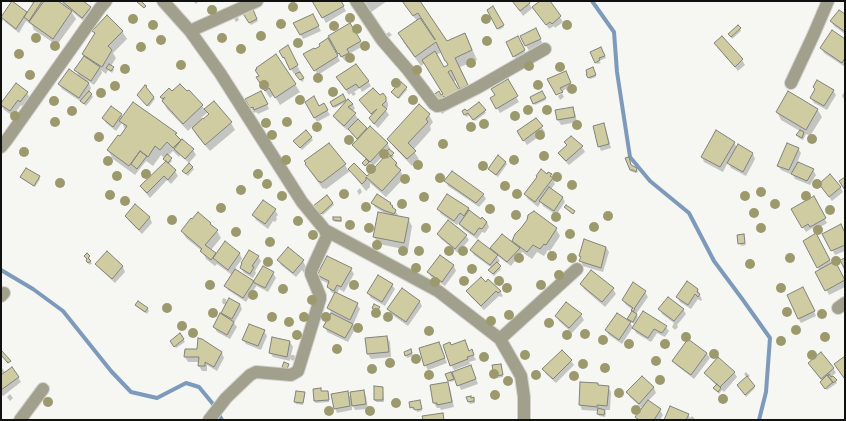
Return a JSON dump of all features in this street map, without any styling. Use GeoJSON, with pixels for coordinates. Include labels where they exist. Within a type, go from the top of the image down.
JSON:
{"type":"FeatureCollection","features":[{"type":"Feature","properties":{"kind":"street"},"geometry":{"type":"LineString","coordinates":[[1,147],[106,1]]}},
{"type":"Feature","properties":{"kind":"street"},"geometry":{"type":"LineString","coordinates":[[163,1],[190,31],[220,73],[302,202],[325,230],[327,236],[311,270],[320,299],[298,371],[291,375],[256,372],[250,375],[226,398],[209,420]]}},
{"type":"Feature","properties":{"kind":"street"},"geometry":{"type":"LineString","coordinates":[[190,31],[256,1]]}},
{"type":"Feature","properties":{"kind":"street"},"geometry":{"type":"LineString","coordinates":[[356,1],[382,40],[437,106],[478,88],[545,49]]}},
{"type":"Feature","properties":{"kind":"street"},"geometry":{"type":"LineString","coordinates":[[791,83],[828,1]]}},
{"type":"Feature","properties":{"kind":"street"},"geometry":{"type":"LineString","coordinates":[[325,230],[438,291],[500,339],[521,376],[524,397],[524,420]]}},
{"type":"Feature","properties":{"kind":"street"},"geometry":{"type":"LineString","coordinates":[[500,339],[577,269]]}},
{"type":"Feature","properties":{"kind":"street"},"geometry":{"type":"LineString","coordinates":[[20,420],[43,389]]}},
{"type":"Feature","properties":{"kind":"building"},"geometry":{"type":"Polygon","coordinates":[[[12,1],[27,12],[16,29],[1,17],[12,1]]]}},
{"type":"Feature","properties":{"kind":"building"},"geometry":{"type":"Polygon","coordinates":[[[32,1],[42,1],[29,21],[24,17],[34,2],[32,1]]]}},
{"type":"Feature","properties":{"kind":"building"},"geometry":{"type":"Polygon","coordinates":[[[44,1],[58,1],[72,11],[53,39],[29,22],[44,1]]]}},
{"type":"Feature","properties":{"kind":"building"},"geometry":{"type":"Polygon","coordinates":[[[62,1],[83,1],[91,7],[82,18],[62,1]]]}},
{"type":"Feature","properties":{"kind":"building"},"geometry":{"type":"Polygon","coordinates":[[[141,1],[146,6],[144,8],[137,2],[141,1]]]}},
{"type":"Feature","properties":{"kind":"building"},"geometry":{"type":"Polygon","coordinates":[[[312,1],[341,1],[344,6],[322,18],[312,1]]]}},
{"type":"Feature","properties":{"kind":"building"},"geometry":{"type":"Polygon","coordinates":[[[402,1],[420,1],[447,41],[465,33],[472,50],[455,58],[468,85],[460,89],[451,70],[448,72],[459,90],[445,98],[444,96],[443,97],[445,99],[436,105],[430,97],[439,91],[441,95],[443,94],[422,60],[435,51],[444,67],[448,65],[436,42],[415,57],[398,33],[420,18],[435,39],[418,13],[413,16],[402,1]]]}},
{"type":"Feature","properties":{"kind":"building"},"geometry":{"type":"Polygon","coordinates":[[[512,1],[529,1],[530,3],[520,11],[512,1]]]}},
{"type":"Feature","properties":{"kind":"building"},"geometry":{"type":"Polygon","coordinates":[[[540,1],[550,1],[561,16],[552,24],[550,22],[546,25],[532,7],[540,1]]]}},
{"type":"Feature","properties":{"kind":"building"},"geometry":{"type":"Polygon","coordinates":[[[493,6],[504,25],[497,29],[487,10],[493,6]]]}},
{"type":"Feature","properties":{"kind":"building"},"geometry":{"type":"Polygon","coordinates":[[[252,7],[257,19],[249,23],[242,12],[252,7]]]}},
{"type":"Feature","properties":{"kind":"building"},"geometry":{"type":"Polygon","coordinates":[[[839,10],[845,14],[844,31],[830,21],[839,10]]]}},
{"type":"Feature","properties":{"kind":"building"},"geometry":{"type":"Polygon","coordinates":[[[313,14],[319,26],[300,35],[293,23],[313,14]]]}},
{"type":"Feature","properties":{"kind":"building"},"geometry":{"type":"Polygon","coordinates":[[[107,15],[123,31],[108,46],[112,50],[102,67],[82,54],[95,33],[92,31],[107,15]]]}},
{"type":"Feature","properties":{"kind":"building"},"geometry":{"type":"Polygon","coordinates":[[[350,23],[361,41],[347,49],[349,53],[341,57],[328,36],[350,23]]]}},
{"type":"Feature","properties":{"kind":"building"},"geometry":{"type":"Polygon","coordinates":[[[738,25],[741,28],[731,37],[728,34],[738,25]]]}},
{"type":"Feature","properties":{"kind":"building"},"geometry":{"type":"Polygon","coordinates":[[[536,28],[541,39],[525,46],[520,36],[536,28]]]}},
{"type":"Feature","properties":{"kind":"building"},"geometry":{"type":"Polygon","coordinates":[[[832,30],[845,39],[845,58],[842,63],[820,48],[832,30]]]}},
{"type":"Feature","properties":{"kind":"building"},"geometry":{"type":"Polygon","coordinates":[[[518,36],[525,50],[513,57],[506,42],[518,36]]]}},
{"type":"Feature","properties":{"kind":"building"},"geometry":{"type":"Polygon","coordinates":[[[722,36],[743,59],[735,67],[714,43],[722,36]]]}},
{"type":"Feature","properties":{"kind":"building"},"geometry":{"type":"Polygon","coordinates":[[[328,38],[338,56],[314,71],[303,54],[320,46],[319,44],[328,38]]]}},
{"type":"Feature","properties":{"kind":"building"},"geometry":{"type":"Polygon","coordinates":[[[288,45],[298,65],[290,70],[284,57],[283,58],[279,51],[288,45]]]}},
{"type":"Feature","properties":{"kind":"building"},"geometry":{"type":"Polygon","coordinates":[[[601,47],[605,56],[599,58],[600,60],[595,63],[590,52],[601,47]]]}},
{"type":"Feature","properties":{"kind":"building"},"geometry":{"type":"Polygon","coordinates":[[[276,54],[296,84],[275,98],[269,88],[265,91],[256,77],[259,76],[255,70],[276,54]]]}},
{"type":"Feature","properties":{"kind":"building"},"geometry":{"type":"Polygon","coordinates":[[[84,56],[100,67],[91,81],[74,70],[84,56]]]}},
{"type":"Feature","properties":{"kind":"building"},"geometry":{"type":"Polygon","coordinates":[[[109,64],[114,67],[111,71],[106,68],[109,64]]]}},
{"type":"Feature","properties":{"kind":"building"},"geometry":{"type":"Polygon","coordinates":[[[356,64],[369,81],[359,88],[356,84],[346,90],[336,77],[356,64]]]}},
{"type":"Feature","properties":{"kind":"building"},"geometry":{"type":"Polygon","coordinates":[[[593,67],[596,75],[588,78],[586,70],[593,67]]]}},
{"type":"Feature","properties":{"kind":"building"},"geometry":{"type":"Polygon","coordinates":[[[69,69],[89,83],[79,98],[58,84],[69,69]]]}},
{"type":"Feature","properties":{"kind":"building"},"geometry":{"type":"Polygon","coordinates":[[[566,71],[571,83],[560,88],[563,92],[556,95],[547,79],[566,71]]]}},
{"type":"Feature","properties":{"kind":"building"},"geometry":{"type":"Polygon","coordinates":[[[300,72],[304,78],[300,80],[295,74],[300,72]]]}},
{"type":"Feature","properties":{"kind":"building"},"geometry":{"type":"Polygon","coordinates":[[[508,79],[518,96],[496,109],[490,98],[495,95],[491,89],[508,79]]]}},
{"type":"Feature","properties":{"kind":"building"},"geometry":{"type":"Polygon","coordinates":[[[817,80],[834,90],[824,106],[810,98],[815,89],[813,87],[817,80]]]}},
{"type":"Feature","properties":{"kind":"building"},"geometry":{"type":"Polygon","coordinates":[[[401,82],[407,87],[398,98],[391,92],[401,82]]]}},
{"type":"Feature","properties":{"kind":"building"},"geometry":{"type":"Polygon","coordinates":[[[16,83],[28,92],[20,102],[18,100],[10,111],[1,105],[1,103],[16,83]]]}},
{"type":"Feature","properties":{"kind":"building"},"geometry":{"type":"Polygon","coordinates":[[[180,84],[187,91],[189,90],[203,105],[183,124],[162,101],[165,97],[163,99],[160,97],[169,88],[172,91],[180,84]]]}},
{"type":"Feature","properties":{"kind":"building"},"geometry":{"type":"Polygon","coordinates":[[[145,85],[154,97],[147,106],[137,95],[145,85]]]}},
{"type":"Feature","properties":{"kind":"building"},"geometry":{"type":"Polygon","coordinates":[[[373,88],[380,95],[383,93],[386,97],[386,101],[382,105],[387,109],[374,124],[369,118],[377,109],[371,114],[359,100],[373,88]]]}},
{"type":"Feature","properties":{"kind":"building"},"geometry":{"type":"Polygon","coordinates":[[[89,91],[92,94],[84,104],[80,101],[89,91]]]}},
{"type":"Feature","properties":{"kind":"building"},"geometry":{"type":"Polygon","coordinates":[[[261,91],[268,104],[254,110],[253,107],[250,108],[245,99],[261,91]]]}},
{"type":"Feature","properties":{"kind":"building"},"geometry":{"type":"Polygon","coordinates":[[[542,91],[546,98],[533,104],[530,97],[542,91]]]}},
{"type":"Feature","properties":{"kind":"building"},"geometry":{"type":"Polygon","coordinates":[[[788,91],[818,109],[806,130],[776,112],[788,91]]]}},
{"type":"Feature","properties":{"kind":"building"},"geometry":{"type":"Polygon","coordinates":[[[343,94],[346,100],[333,107],[330,102],[343,94]]]}},
{"type":"Feature","properties":{"kind":"building"},"geometry":{"type":"Polygon","coordinates":[[[314,96],[319,106],[324,103],[328,110],[314,118],[305,102],[314,96]]]}},
{"type":"Feature","properties":{"kind":"building"},"geometry":{"type":"Polygon","coordinates":[[[348,99],[353,104],[348,107],[356,113],[344,126],[333,116],[348,99]]]}},
{"type":"Feature","properties":{"kind":"building"},"geometry":{"type":"Polygon","coordinates":[[[214,101],[232,122],[205,145],[192,128],[209,114],[204,109],[214,101]]]}},
{"type":"Feature","properties":{"kind":"building"},"geometry":{"type":"Polygon","coordinates":[[[133,102],[177,133],[175,134],[181,140],[173,148],[167,142],[160,150],[155,146],[148,157],[140,151],[129,166],[107,150],[127,126],[119,121],[133,102]]]}},
{"type":"Feature","properties":{"kind":"building"},"geometry":{"type":"Polygon","coordinates":[[[479,102],[486,110],[473,120],[468,113],[464,115],[462,111],[465,109],[467,111],[479,102]]]}},
{"type":"Feature","properties":{"kind":"building"},"geometry":{"type":"Polygon","coordinates":[[[419,104],[430,114],[426,119],[428,122],[408,143],[416,151],[407,159],[387,139],[419,104]]]}},
{"type":"Feature","properties":{"kind":"building"},"geometry":{"type":"Polygon","coordinates":[[[111,106],[122,114],[113,127],[102,118],[111,106]]]}},
{"type":"Feature","properties":{"kind":"building"},"geometry":{"type":"Polygon","coordinates":[[[573,107],[575,117],[557,120],[555,110],[573,107]]]}},
{"type":"Feature","properties":{"kind":"building"},"geometry":{"type":"Polygon","coordinates":[[[536,118],[543,126],[523,141],[517,131],[536,118]]]}},
{"type":"Feature","properties":{"kind":"building"},"geometry":{"type":"Polygon","coordinates":[[[358,119],[367,128],[357,139],[348,129],[358,119]]]}},
{"type":"Feature","properties":{"kind":"building"},"geometry":{"type":"Polygon","coordinates":[[[604,123],[609,144],[598,147],[593,126],[604,123]]]}},
{"type":"Feature","properties":{"kind":"building"},"geometry":{"type":"Polygon","coordinates":[[[370,126],[388,143],[370,162],[352,145],[370,126]]]}},
{"type":"Feature","properties":{"kind":"building"},"geometry":{"type":"Polygon","coordinates":[[[306,130],[312,137],[300,148],[293,141],[306,130]]]}},
{"type":"Feature","properties":{"kind":"building"},"geometry":{"type":"Polygon","coordinates":[[[716,130],[735,142],[720,167],[701,157],[716,130]]]}},
{"type":"Feature","properties":{"kind":"building"},"geometry":{"type":"Polygon","coordinates":[[[800,130],[804,132],[802,138],[796,135],[800,130]]]}},
{"type":"Feature","properties":{"kind":"building"},"geometry":{"type":"Polygon","coordinates":[[[571,136],[583,146],[566,161],[558,153],[567,145],[564,142],[571,136]]]}},
{"type":"Feature","properties":{"kind":"building"},"geometry":{"type":"Polygon","coordinates":[[[182,139],[194,149],[185,159],[174,149],[182,139]]]}},
{"type":"Feature","properties":{"kind":"building"},"geometry":{"type":"Polygon","coordinates":[[[329,143],[346,164],[321,183],[304,161],[329,143]]]}},
{"type":"Feature","properties":{"kind":"building"},"geometry":{"type":"Polygon","coordinates":[[[787,143],[799,148],[789,170],[777,166],[787,143]]]}},
{"type":"Feature","properties":{"kind":"building"},"geometry":{"type":"Polygon","coordinates":[[[738,144],[753,153],[743,172],[727,163],[738,144]]]}},
{"type":"Feature","properties":{"kind":"building"},"geometry":{"type":"Polygon","coordinates":[[[389,149],[394,153],[391,156],[386,152],[389,149]]]}},
{"type":"Feature","properties":{"kind":"building"},"geometry":{"type":"Polygon","coordinates":[[[140,151],[147,156],[137,169],[131,164],[140,151]]]}},
{"type":"Feature","properties":{"kind":"building"},"geometry":{"type":"Polygon","coordinates":[[[167,154],[172,158],[168,163],[163,159],[167,154]]]}},
{"type":"Feature","properties":{"kind":"building"},"geometry":{"type":"Polygon","coordinates":[[[498,155],[506,162],[496,175],[488,169],[498,155]]]}},
{"type":"Feature","properties":{"kind":"building"},"geometry":{"type":"Polygon","coordinates":[[[385,156],[387,158],[390,156],[397,163],[395,165],[401,170],[382,191],[366,177],[366,180],[362,184],[348,169],[354,163],[367,176],[385,156]]]}},
{"type":"Feature","properties":{"kind":"building"},"geometry":{"type":"Polygon","coordinates":[[[629,157],[631,165],[637,168],[636,172],[630,170],[625,158],[629,157]]]}},
{"type":"Feature","properties":{"kind":"building"},"geometry":{"type":"Polygon","coordinates":[[[366,159],[369,162],[365,166],[362,163],[366,159]]]}},
{"type":"Feature","properties":{"kind":"building"},"geometry":{"type":"Polygon","coordinates":[[[166,161],[176,170],[168,180],[164,176],[147,193],[140,186],[166,161]]]}},
{"type":"Feature","properties":{"kind":"building"},"geometry":{"type":"Polygon","coordinates":[[[798,162],[814,169],[807,181],[791,174],[798,162]]]}},
{"type":"Feature","properties":{"kind":"building"},"geometry":{"type":"Polygon","coordinates":[[[189,163],[193,167],[186,174],[182,171],[189,163]]]}},
{"type":"Feature","properties":{"kind":"building"},"geometry":{"type":"Polygon","coordinates":[[[26,168],[40,176],[34,186],[20,177],[26,168]]]}},
{"type":"Feature","properties":{"kind":"building"},"geometry":{"type":"Polygon","coordinates":[[[541,169],[547,174],[548,172],[552,174],[550,176],[553,178],[535,202],[524,194],[541,169]]]}},
{"type":"Feature","properties":{"kind":"building"},"geometry":{"type":"Polygon","coordinates":[[[452,171],[484,194],[476,203],[444,181],[452,171]]]}},
{"type":"Feature","properties":{"kind":"building"},"geometry":{"type":"Polygon","coordinates":[[[830,174],[841,187],[829,197],[819,184],[830,174]]]}},
{"type":"Feature","properties":{"kind":"building"},"geometry":{"type":"Polygon","coordinates":[[[845,177],[845,190],[839,181],[845,177]]]}},
{"type":"Feature","properties":{"kind":"building"},"geometry":{"type":"Polygon","coordinates":[[[549,187],[563,197],[554,211],[539,201],[549,187]]]}},
{"type":"Feature","properties":{"kind":"building"},"geometry":{"type":"Polygon","coordinates":[[[377,194],[391,203],[390,204],[393,206],[392,207],[396,210],[394,214],[371,203],[377,194]]]}},
{"type":"Feature","properties":{"kind":"building"},"geometry":{"type":"Polygon","coordinates":[[[447,194],[469,208],[464,216],[460,213],[454,221],[437,209],[447,194]]]}},
{"type":"Feature","properties":{"kind":"building"},"geometry":{"type":"Polygon","coordinates":[[[327,195],[333,203],[321,214],[313,206],[327,195]]]}},
{"type":"Feature","properties":{"kind":"building"},"geometry":{"type":"Polygon","coordinates":[[[814,196],[826,218],[810,227],[808,224],[802,228],[791,209],[814,196]]]}},
{"type":"Feature","properties":{"kind":"building"},"geometry":{"type":"Polygon","coordinates":[[[263,200],[276,209],[265,224],[252,215],[263,200]]]}},
{"type":"Feature","properties":{"kind":"building"},"geometry":{"type":"Polygon","coordinates":[[[135,204],[150,217],[139,230],[125,216],[135,204]]]}},
{"type":"Feature","properties":{"kind":"building"},"geometry":{"type":"Polygon","coordinates":[[[566,205],[575,211],[573,214],[564,207],[566,205]]]}},
{"type":"Feature","properties":{"kind":"building"},"geometry":{"type":"Polygon","coordinates":[[[469,210],[481,219],[482,217],[487,222],[482,229],[479,228],[474,235],[459,224],[469,210]]]}},
{"type":"Feature","properties":{"kind":"building"},"geometry":{"type":"Polygon","coordinates":[[[534,211],[557,228],[546,245],[544,244],[540,249],[533,245],[527,252],[512,241],[515,234],[527,220],[528,215],[534,211]]]}},
{"type":"Feature","properties":{"kind":"building"},"geometry":{"type":"Polygon","coordinates":[[[198,212],[218,230],[205,245],[216,253],[211,260],[200,251],[202,249],[181,231],[191,218],[192,219],[198,212]]]}},
{"type":"Feature","properties":{"kind":"building"},"geometry":{"type":"Polygon","coordinates":[[[378,212],[409,218],[404,243],[373,237],[378,212]]]}},
{"type":"Feature","properties":{"kind":"building"},"geometry":{"type":"Polygon","coordinates":[[[333,217],[341,217],[341,221],[333,220],[333,217]]]}},
{"type":"Feature","properties":{"kind":"building"},"geometry":{"type":"Polygon","coordinates":[[[448,220],[467,235],[455,249],[437,234],[448,220]]]}},
{"type":"Feature","properties":{"kind":"building"},"geometry":{"type":"Polygon","coordinates":[[[841,224],[845,233],[845,245],[831,251],[822,234],[841,224]]]}},
{"type":"Feature","properties":{"kind":"building"},"geometry":{"type":"Polygon","coordinates":[[[816,233],[830,260],[817,268],[803,241],[816,233]]]}},
{"type":"Feature","properties":{"kind":"building"},"geometry":{"type":"Polygon","coordinates":[[[502,234],[520,248],[507,262],[490,248],[502,234]]]}},
{"type":"Feature","properties":{"kind":"building"},"geometry":{"type":"Polygon","coordinates":[[[744,234],[745,243],[738,244],[737,235],[744,234]]]}},
{"type":"Feature","properties":{"kind":"building"},"geometry":{"type":"Polygon","coordinates":[[[584,239],[606,247],[601,268],[579,261],[584,239]]]}},
{"type":"Feature","properties":{"kind":"building"},"geometry":{"type":"Polygon","coordinates":[[[478,240],[498,255],[490,265],[470,250],[478,240]]]}},
{"type":"Feature","properties":{"kind":"building"},"geometry":{"type":"Polygon","coordinates":[[[225,241],[240,253],[228,270],[213,258],[225,241]]]}},
{"type":"Feature","properties":{"kind":"building"},"geometry":{"type":"Polygon","coordinates":[[[288,247],[304,260],[293,273],[277,260],[288,247]]]}},
{"type":"Feature","properties":{"kind":"building"},"geometry":{"type":"Polygon","coordinates":[[[249,250],[259,256],[252,266],[254,267],[250,274],[240,268],[241,263],[249,250]]]}},
{"type":"Feature","properties":{"kind":"building"},"geometry":{"type":"Polygon","coordinates":[[[107,251],[123,266],[112,279],[95,264],[107,251]]]}},
{"type":"Feature","properties":{"kind":"building"},"geometry":{"type":"Polygon","coordinates":[[[87,253],[90,256],[88,258],[91,261],[88,263],[84,256],[87,253]]]}},
{"type":"Feature","properties":{"kind":"building"},"geometry":{"type":"Polygon","coordinates":[[[440,255],[454,265],[442,282],[427,272],[440,255]]]}},
{"type":"Feature","properties":{"kind":"building"},"geometry":{"type":"Polygon","coordinates":[[[327,256],[352,268],[341,287],[337,285],[334,291],[327,287],[329,281],[317,275],[327,256]]]}},
{"type":"Feature","properties":{"kind":"building"},"geometry":{"type":"Polygon","coordinates":[[[845,258],[845,270],[840,260],[845,258]]]}},
{"type":"Feature","properties":{"kind":"building"},"geometry":{"type":"Polygon","coordinates":[[[835,261],[845,280],[825,291],[815,272],[835,261]]]}},
{"type":"Feature","properties":{"kind":"building"},"geometry":{"type":"Polygon","coordinates":[[[497,262],[501,266],[493,274],[488,270],[497,262]]]}},
{"type":"Feature","properties":{"kind":"building"},"geometry":{"type":"Polygon","coordinates":[[[263,266],[274,272],[265,288],[253,282],[263,266]]]}},
{"type":"Feature","properties":{"kind":"building"},"geometry":{"type":"Polygon","coordinates":[[[235,269],[254,281],[243,298],[224,286],[235,269]]]}},
{"type":"Feature","properties":{"kind":"building"},"geometry":{"type":"Polygon","coordinates":[[[591,270],[614,288],[602,302],[580,284],[591,270]]]}},
{"type":"Feature","properties":{"kind":"building"},"geometry":{"type":"Polygon","coordinates":[[[378,275],[393,284],[382,302],[367,293],[378,275]]]}},
{"type":"Feature","properties":{"kind":"building"},"geometry":{"type":"Polygon","coordinates":[[[481,277],[486,282],[488,279],[501,291],[498,293],[496,291],[481,306],[466,291],[481,277]]]}},
{"type":"Feature","properties":{"kind":"building"},"geometry":{"type":"Polygon","coordinates":[[[687,281],[698,289],[697,292],[700,294],[698,297],[695,294],[688,305],[676,297],[687,281]]]}},
{"type":"Feature","properties":{"kind":"building"},"geometry":{"type":"Polygon","coordinates":[[[633,282],[646,291],[633,312],[631,310],[633,308],[622,300],[633,282]]]}},
{"type":"Feature","properties":{"kind":"building"},"geometry":{"type":"Polygon","coordinates":[[[803,287],[815,311],[798,319],[787,295],[803,287]]]}},
{"type":"Feature","properties":{"kind":"building"},"geometry":{"type":"Polygon","coordinates":[[[402,288],[420,301],[406,322],[387,309],[402,288]]]}},
{"type":"Feature","properties":{"kind":"building"},"geometry":{"type":"Polygon","coordinates":[[[335,292],[358,303],[350,320],[327,308],[335,292]]]}},
{"type":"Feature","properties":{"kind":"building"},"geometry":{"type":"Polygon","coordinates":[[[668,297],[684,309],[674,321],[658,309],[668,297]]]}},
{"type":"Feature","properties":{"kind":"building"},"geometry":{"type":"Polygon","coordinates":[[[229,298],[240,304],[232,319],[221,313],[229,298]]]}},
{"type":"Feature","properties":{"kind":"building"},"geometry":{"type":"Polygon","coordinates":[[[138,301],[148,308],[145,312],[135,305],[138,301]]]}},
{"type":"Feature","properties":{"kind":"building"},"geometry":{"type":"Polygon","coordinates":[[[566,302],[582,314],[569,328],[555,316],[566,302]]]}},
{"type":"Feature","properties":{"kind":"building"},"geometry":{"type":"Polygon","coordinates":[[[374,304],[380,307],[377,311],[372,308],[374,304]]]}},
{"type":"Feature","properties":{"kind":"building"},"geometry":{"type":"Polygon","coordinates":[[[632,311],[637,314],[633,322],[627,319],[632,311]]]}},
{"type":"Feature","properties":{"kind":"building"},"geometry":{"type":"Polygon","coordinates":[[[643,311],[667,326],[662,333],[654,329],[648,338],[632,328],[643,311]]]}},
{"type":"Feature","properties":{"kind":"building"},"geometry":{"type":"Polygon","coordinates":[[[220,313],[234,322],[227,335],[213,327],[220,313]]]}},
{"type":"Feature","properties":{"kind":"building"},"geometry":{"type":"Polygon","coordinates":[[[331,313],[353,324],[345,338],[323,327],[331,313]]]}},
{"type":"Feature","properties":{"kind":"building"},"geometry":{"type":"Polygon","coordinates":[[[617,313],[631,322],[619,340],[605,330],[617,313]]]}},
{"type":"Feature","properties":{"kind":"building"},"geometry":{"type":"Polygon","coordinates":[[[249,324],[265,330],[258,346],[242,340],[249,324]]]}},
{"type":"Feature","properties":{"kind":"building"},"geometry":{"type":"Polygon","coordinates":[[[180,333],[184,339],[174,347],[170,341],[180,333]]]}},
{"type":"Feature","properties":{"kind":"building"},"geometry":{"type":"Polygon","coordinates":[[[387,336],[389,352],[367,354],[365,338],[387,336]]]}},
{"type":"Feature","properties":{"kind":"building"},"geometry":{"type":"Polygon","coordinates":[[[272,337],[290,341],[287,357],[269,353],[272,337]]]}},
{"type":"Feature","properties":{"kind":"building"},"geometry":{"type":"Polygon","coordinates":[[[198,338],[222,352],[214,367],[205,362],[205,366],[198,366],[199,357],[184,357],[185,349],[197,349],[198,338]]]}},
{"type":"Feature","properties":{"kind":"building"},"geometry":{"type":"Polygon","coordinates":[[[688,339],[707,353],[691,375],[672,361],[688,339]]]}},
{"type":"Feature","properties":{"kind":"building"},"geometry":{"type":"Polygon","coordinates":[[[465,340],[469,351],[472,349],[474,355],[450,366],[443,345],[450,342],[451,345],[465,340]]]}},
{"type":"Feature","properties":{"kind":"building"},"geometry":{"type":"Polygon","coordinates":[[[439,342],[445,358],[424,366],[419,348],[439,342]]]}},
{"type":"Feature","properties":{"kind":"building"},"geometry":{"type":"Polygon","coordinates":[[[411,349],[412,353],[405,356],[404,352],[411,349]]]}},
{"type":"Feature","properties":{"kind":"building"},"geometry":{"type":"Polygon","coordinates":[[[1,350],[11,361],[8,363],[1,355],[1,350]]]}},
{"type":"Feature","properties":{"kind":"building"},"geometry":{"type":"Polygon","coordinates":[[[562,350],[572,360],[553,379],[542,369],[562,350]]]}},
{"type":"Feature","properties":{"kind":"building"},"geometry":{"type":"Polygon","coordinates":[[[821,352],[834,368],[821,379],[808,363],[821,352]]]}},
{"type":"Feature","properties":{"kind":"building"},"geometry":{"type":"Polygon","coordinates":[[[845,356],[845,377],[844,378],[834,364],[845,356]]]}},
{"type":"Feature","properties":{"kind":"building"},"geometry":{"type":"Polygon","coordinates":[[[718,357],[735,372],[720,387],[704,373],[718,357]]]}},
{"type":"Feature","properties":{"kind":"building"},"geometry":{"type":"Polygon","coordinates":[[[284,362],[289,364],[287,369],[282,367],[284,362]]]}},
{"type":"Feature","properties":{"kind":"building"},"geometry":{"type":"Polygon","coordinates":[[[501,364],[503,375],[494,376],[492,365],[501,364]]]}},
{"type":"Feature","properties":{"kind":"building"},"geometry":{"type":"Polygon","coordinates":[[[471,365],[476,379],[457,386],[452,372],[471,365]]]}},
{"type":"Feature","properties":{"kind":"building"},"geometry":{"type":"Polygon","coordinates":[[[12,367],[19,377],[1,390],[1,375],[12,367]]]}},
{"type":"Feature","properties":{"kind":"building"},"geometry":{"type":"Polygon","coordinates":[[[451,372],[454,379],[448,381],[445,374],[451,372]]]}},
{"type":"Feature","properties":{"kind":"building"},"geometry":{"type":"Polygon","coordinates":[[[829,374],[837,380],[833,383],[828,376],[829,374]]]}},
{"type":"Feature","properties":{"kind":"building"},"geometry":{"type":"Polygon","coordinates":[[[827,375],[833,382],[825,389],[820,382],[827,375]]]}},
{"type":"Feature","properties":{"kind":"building"},"geometry":{"type":"Polygon","coordinates":[[[642,376],[654,387],[639,404],[626,392],[642,376]]]}},
{"type":"Feature","properties":{"kind":"building"},"geometry":{"type":"Polygon","coordinates":[[[747,376],[755,386],[745,395],[737,385],[747,376]]]}},
{"type":"Feature","properties":{"kind":"building"},"geometry":{"type":"Polygon","coordinates":[[[448,382],[452,402],[437,405],[437,403],[433,403],[430,385],[448,382]]]}},
{"type":"Feature","properties":{"kind":"building"},"geometry":{"type":"Polygon","coordinates":[[[580,382],[598,383],[598,385],[609,386],[607,406],[597,405],[597,407],[579,405],[580,382]]]}},
{"type":"Feature","properties":{"kind":"building"},"geometry":{"type":"Polygon","coordinates":[[[717,384],[721,388],[718,392],[713,388],[717,384]]]}},
{"type":"Feature","properties":{"kind":"building"},"geometry":{"type":"Polygon","coordinates":[[[374,386],[383,387],[383,400],[374,400],[374,386]]]}},
{"type":"Feature","properties":{"kind":"building"},"geometry":{"type":"Polygon","coordinates":[[[321,388],[321,391],[328,391],[329,400],[314,401],[313,389],[321,388]]]}},
{"type":"Feature","properties":{"kind":"building"},"geometry":{"type":"Polygon","coordinates":[[[364,390],[366,404],[352,406],[350,392],[364,390]]]}},
{"type":"Feature","properties":{"kind":"building"},"geometry":{"type":"Polygon","coordinates":[[[296,391],[305,392],[303,403],[294,402],[296,391]]]}},
{"type":"Feature","properties":{"kind":"building"},"geometry":{"type":"Polygon","coordinates":[[[348,391],[350,406],[334,409],[331,394],[348,391]]]}},
{"type":"Feature","properties":{"kind":"building"},"geometry":{"type":"Polygon","coordinates":[[[471,396],[471,398],[474,397],[474,401],[468,402],[466,397],[471,396]]]}},
{"type":"Feature","properties":{"kind":"building"},"geometry":{"type":"Polygon","coordinates":[[[420,400],[422,409],[415,410],[413,407],[410,408],[409,402],[420,400]]]}},
{"type":"Feature","properties":{"kind":"building"},"geometry":{"type":"Polygon","coordinates":[[[648,400],[661,409],[654,420],[639,420],[635,417],[648,400]]]}},
{"type":"Feature","properties":{"kind":"building"},"geometry":{"type":"Polygon","coordinates":[[[670,406],[689,414],[686,420],[664,420],[670,406]]]}},
{"type":"Feature","properties":{"kind":"building"},"geometry":{"type":"Polygon","coordinates":[[[598,408],[605,410],[604,415],[597,414],[598,408]]]}},
{"type":"Feature","properties":{"kind":"building"},"geometry":{"type":"Polygon","coordinates":[[[443,413],[444,420],[423,420],[422,416],[443,413]]]}},
{"type":"Feature","properties":{"kind":"waterway"},"geometry":{"type":"LineString","coordinates":[[592,1],[614,32],[617,72],[630,157],[650,181],[689,213],[714,261],[770,338],[766,392],[759,420]]}},
{"type":"Feature","properties":{"kind":"waterway"},"geometry":{"type":"LineString","coordinates":[[1,270],[33,289],[63,311],[111,371],[131,392],[157,398],[186,383],[199,387],[213,404],[222,420]]}}]}
